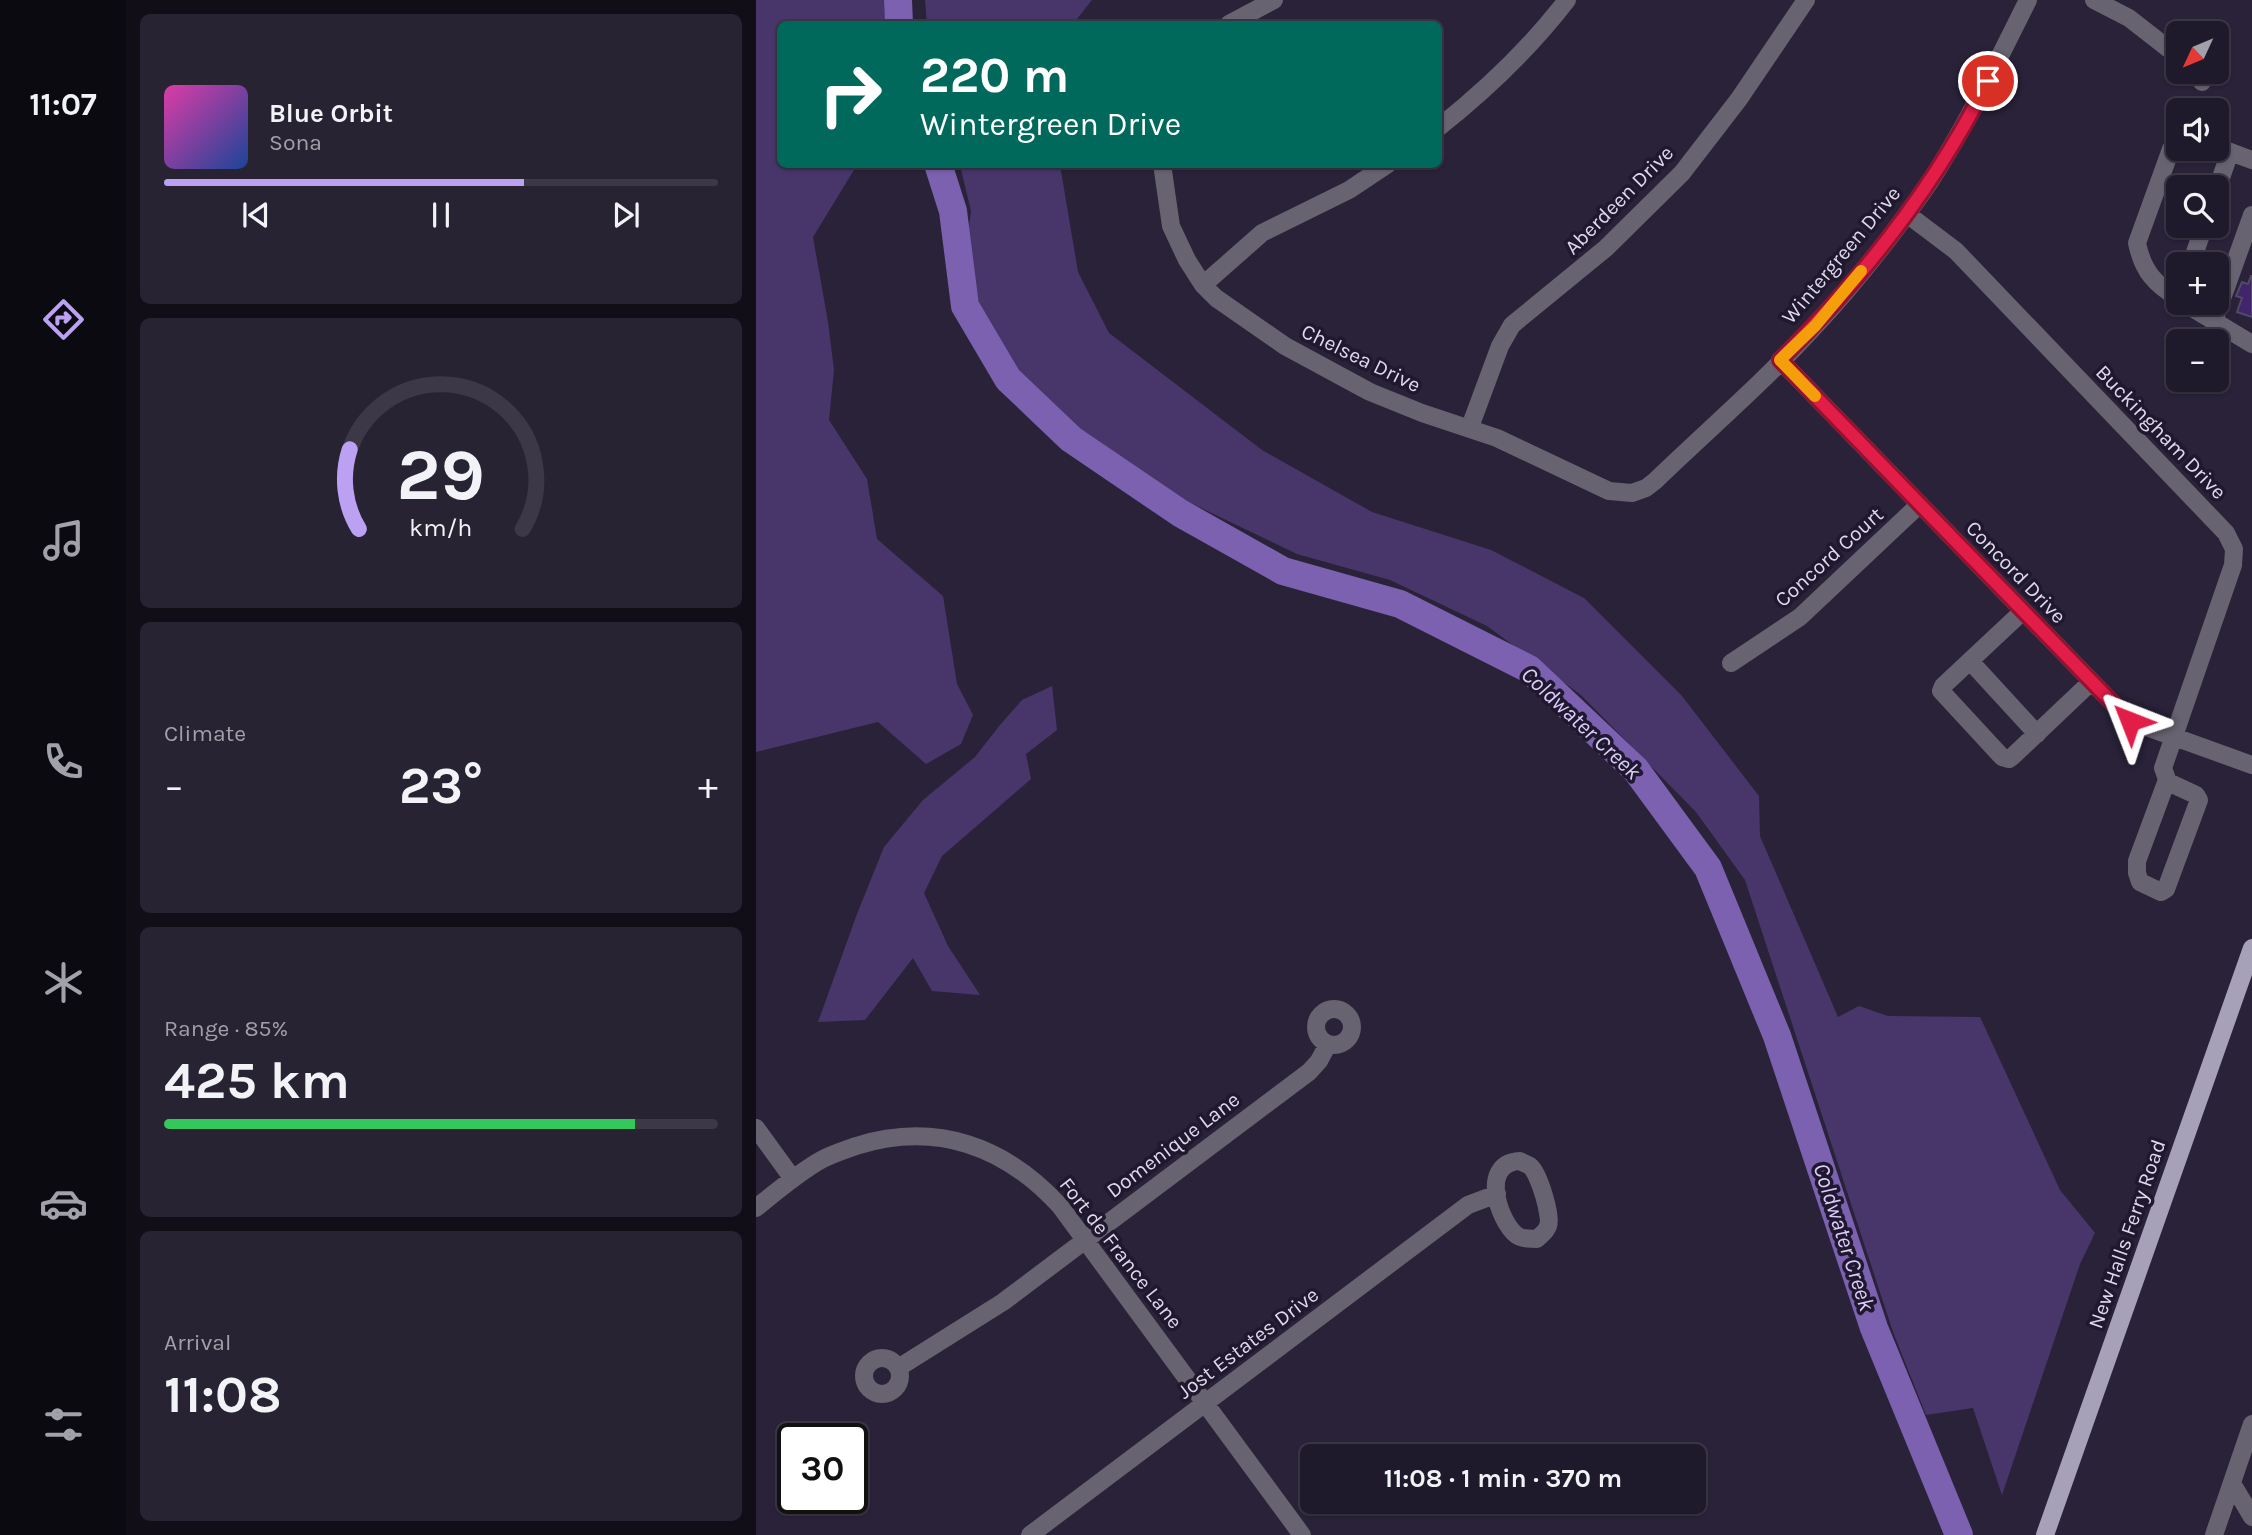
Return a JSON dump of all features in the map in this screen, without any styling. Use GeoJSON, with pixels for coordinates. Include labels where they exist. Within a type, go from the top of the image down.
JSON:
{"type":"FeatureCollection","features":[{"type":"Feature","properties":{"kind":"main road","name":"New Halls Ferry Road"},"geometry":{"type":"LineString","coordinates":[[2045,1535],[2252,948]]}},
{"type":"Feature","properties":{"kind":"street"},"geometry":{"type":"LineString","coordinates":[[1236,21],[1274,0]]}},
{"type":"Feature","properties":{"kind":"street"},"geometry":{"type":"LineString","coordinates":[[1442,125],[1479,95],[1526,48],[1567,0]]}},
{"type":"Feature","properties":{"kind":"street","name":"Aberdeen Drive"},"geometry":{"type":"LineString","coordinates":[[1471,427],[1500,345],[1512,325],[1606,248],[1682,173],[1740,99],[1806,0]]}},
{"type":"Feature","properties":{"kind":"street","name":"Wintergreen Drive"},"geometry":{"type":"LineString","coordinates":[[1632,493],[1656,481],[1815,326],[1847,290],[1907,214],[1952,147],[2028,0]]}},
{"type":"Feature","properties":{"kind":"street"},"geometry":{"type":"LineString","coordinates":[[2094,0],[2129,18],[2166,47]]}},
{"type":"Feature","properties":{"kind":"street"},"geometry":{"type":"LineString","coordinates":[[2229,152],[2252,160]]}},
{"type":"Feature","properties":{"kind":"street"},"geometry":{"type":"LineString","coordinates":[[2166,290],[2154,282],[2140,259],[2137,243],[2167,161]]}},
{"type":"Feature","properties":{"kind":"street","name":"Chelsea Drive"},"geometry":{"type":"LineString","coordinates":[[1163,168],[1171,226],[1187,261],[1203,285],[1216,298],[1285,346],[1370,392],[1422,413],[1471,427],[1528,451],[1609,491],[1632,493]]}},
{"type":"Feature","properties":{"kind":"street"},"geometry":{"type":"LineString","coordinates":[[1203,285],[1262,233],[1349,190],[1382,168]]}},
{"type":"Feature","properties":{"kind":"street","name":"Buckingham Drive"},"geometry":{"type":"LineString","coordinates":[[1907,214],[1956,251],[2226,533],[2234,549],[2233,565],[2163,768],[2171,784],[2199,797],[2199,803],[2166,889],[2161,892],[2143,884],[2138,878],[2138,857],[2167,780]]}},
{"type":"Feature","properties":{"kind":"street"},"geometry":{"type":"LineString","coordinates":[[2214,321],[2246,253],[2252,215]]}},
{"type":"Feature","properties":{"kind":"street"},"geometry":{"type":"LineString","coordinates":[[2204,315],[2252,344]]}},
{"type":"Feature","properties":{"kind":"street","name":"Concord Drive"},"geometry":{"type":"LineString","coordinates":[[1780,360],[2130,721],[2252,765]]}},
{"type":"Feature","properties":{"kind":"street","name":"Concord Court"},"geometry":{"type":"LineString","coordinates":[[1731,663],[1801,617],[1920,504]]}},
{"type":"Feature","properties":{"kind":"street"},"geometry":{"type":"LineString","coordinates":[[2022,612],[1943,686],[1941,691],[2005,759],[2009,759],[2038,734],[2091,682]]}},
{"type":"Feature","properties":{"kind":"street"},"geometry":{"type":"LineString","coordinates":[[1970,661],[2038,734]]}},
{"type":"Feature","properties":{"kind":"street","name":"Domenique Lane"},"geometry":{"type":"LineString","coordinates":[[898,1368],[1003,1303],[1309,1072],[1320,1061],[1328,1044]]}},
{"type":"Feature","properties":{"kind":"street"},"geometry":{"type":"LineString","coordinates":[[756,1128],[793,1179]]}},
{"type":"Feature","properties":{"kind":"street","name":"Fort de France Lane"},"geometry":{"type":"LineString","coordinates":[[756,1208],[822,1159],[877,1139],[936,1136],[969,1143],[992,1153],[1043,1188],[1060,1206],[1302,1535]]}},
{"type":"Feature","properties":{"kind":"street","name":"Jost Estates Drive"},"geometry":{"type":"LineString","coordinates":[[1030,1535],[1468,1205],[1497,1194]]}},
{"type":"Feature","properties":{"kind":"street"},"geometry":{"type":"LineString","coordinates":[[2214,1535],[2252,1424]]}},
{"type":"Feature","properties":{"kind":"street"},"geometry":{"type":"LineString","coordinates":[[2233,1485],[2252,1517]]}},
{"type":"Feature","properties":{"kind":"shaded area"},"geometry":{"type":"Polygon","coordinates":[[[756,0],[884,0],[885,21],[777,21],[777,168],[855,168],[813,237],[834,370],[829,420],[867,479],[877,539],[943,596],[957,684],[973,715],[961,744],[926,764],[878,722],[756,752],[756,0]]]}},
{"type":"Feature","properties":{"kind":"shaded area"},"geometry":{"type":"Polygon","coordinates":[[[925,0],[1092,0],[1075,21],[927,21],[925,0]]]}},
{"type":"Feature","properties":{"kind":"shaded area"},"geometry":{"type":"Polygon","coordinates":[[[961,168],[1061,168],[1078,272],[1109,333],[1262,450],[1372,512],[1491,550],[1584,598],[1682,696],[1759,796],[1760,836],[1838,1017],[1859,1006],[1888,1016],[1980,1017],[2060,1190],[2095,1233],[2080,1264],[2002,1495],[1973,1408],[1926,1415],[1893,1332],[1745,880],[1696,812],[1581,695],[1487,626],[1390,580],[1297,554],[1172,494],[1094,449],[1028,396],[998,355],[973,296],[968,236],[971,211],[961,168]]]}},
{"type":"Feature","properties":{"kind":"shaded area"},"geometry":{"type":"Polygon","coordinates":[[[1052,686],[1057,730],[1026,754],[1031,779],[942,856],[924,893],[948,946],[980,995],[932,991],[913,958],[865,1020],[818,1022],[884,847],[923,800],[975,757],[1022,700],[1052,686]]]}},
{"type":"Feature","properties":{"kind":"building"},"geometry":{"type":"Polygon","coordinates":[[[2251,276],[2252,317],[2237,312],[2242,298],[2236,296],[2242,282],[2248,284],[2251,276]]]}},
{"type":"Feature","properties":{"kind":"waterway","name":"Coldwater Creek"},"geometry":{"type":"LineString","coordinates":[[898,0],[899,21]]}},
{"type":"Feature","properties":{"kind":"waterway","name":"Coldwater Creek"},"geometry":{"type":"LineString","coordinates":[[939,168],[953,211],[965,306],[1008,379],[1071,439],[1180,513],[1283,571],[1400,604],[1529,669],[1636,770],[1708,868],[1777,1036],[1874,1328],[1959,1535]]}},
{"type":"Feature","properties":{"kind":"slow traffic"},"geometry":{"type":"LineString","coordinates":[[1815,396],[1780,360],[1815,326],[1861,271]]}},
{"type":"Feature","properties":{"kind":"route"},"geometry":{"type":"LineString","coordinates":[[1988,81],[1952,147],[1907,214],[1847,290],[1780,360],[2130,721]]}}]}
